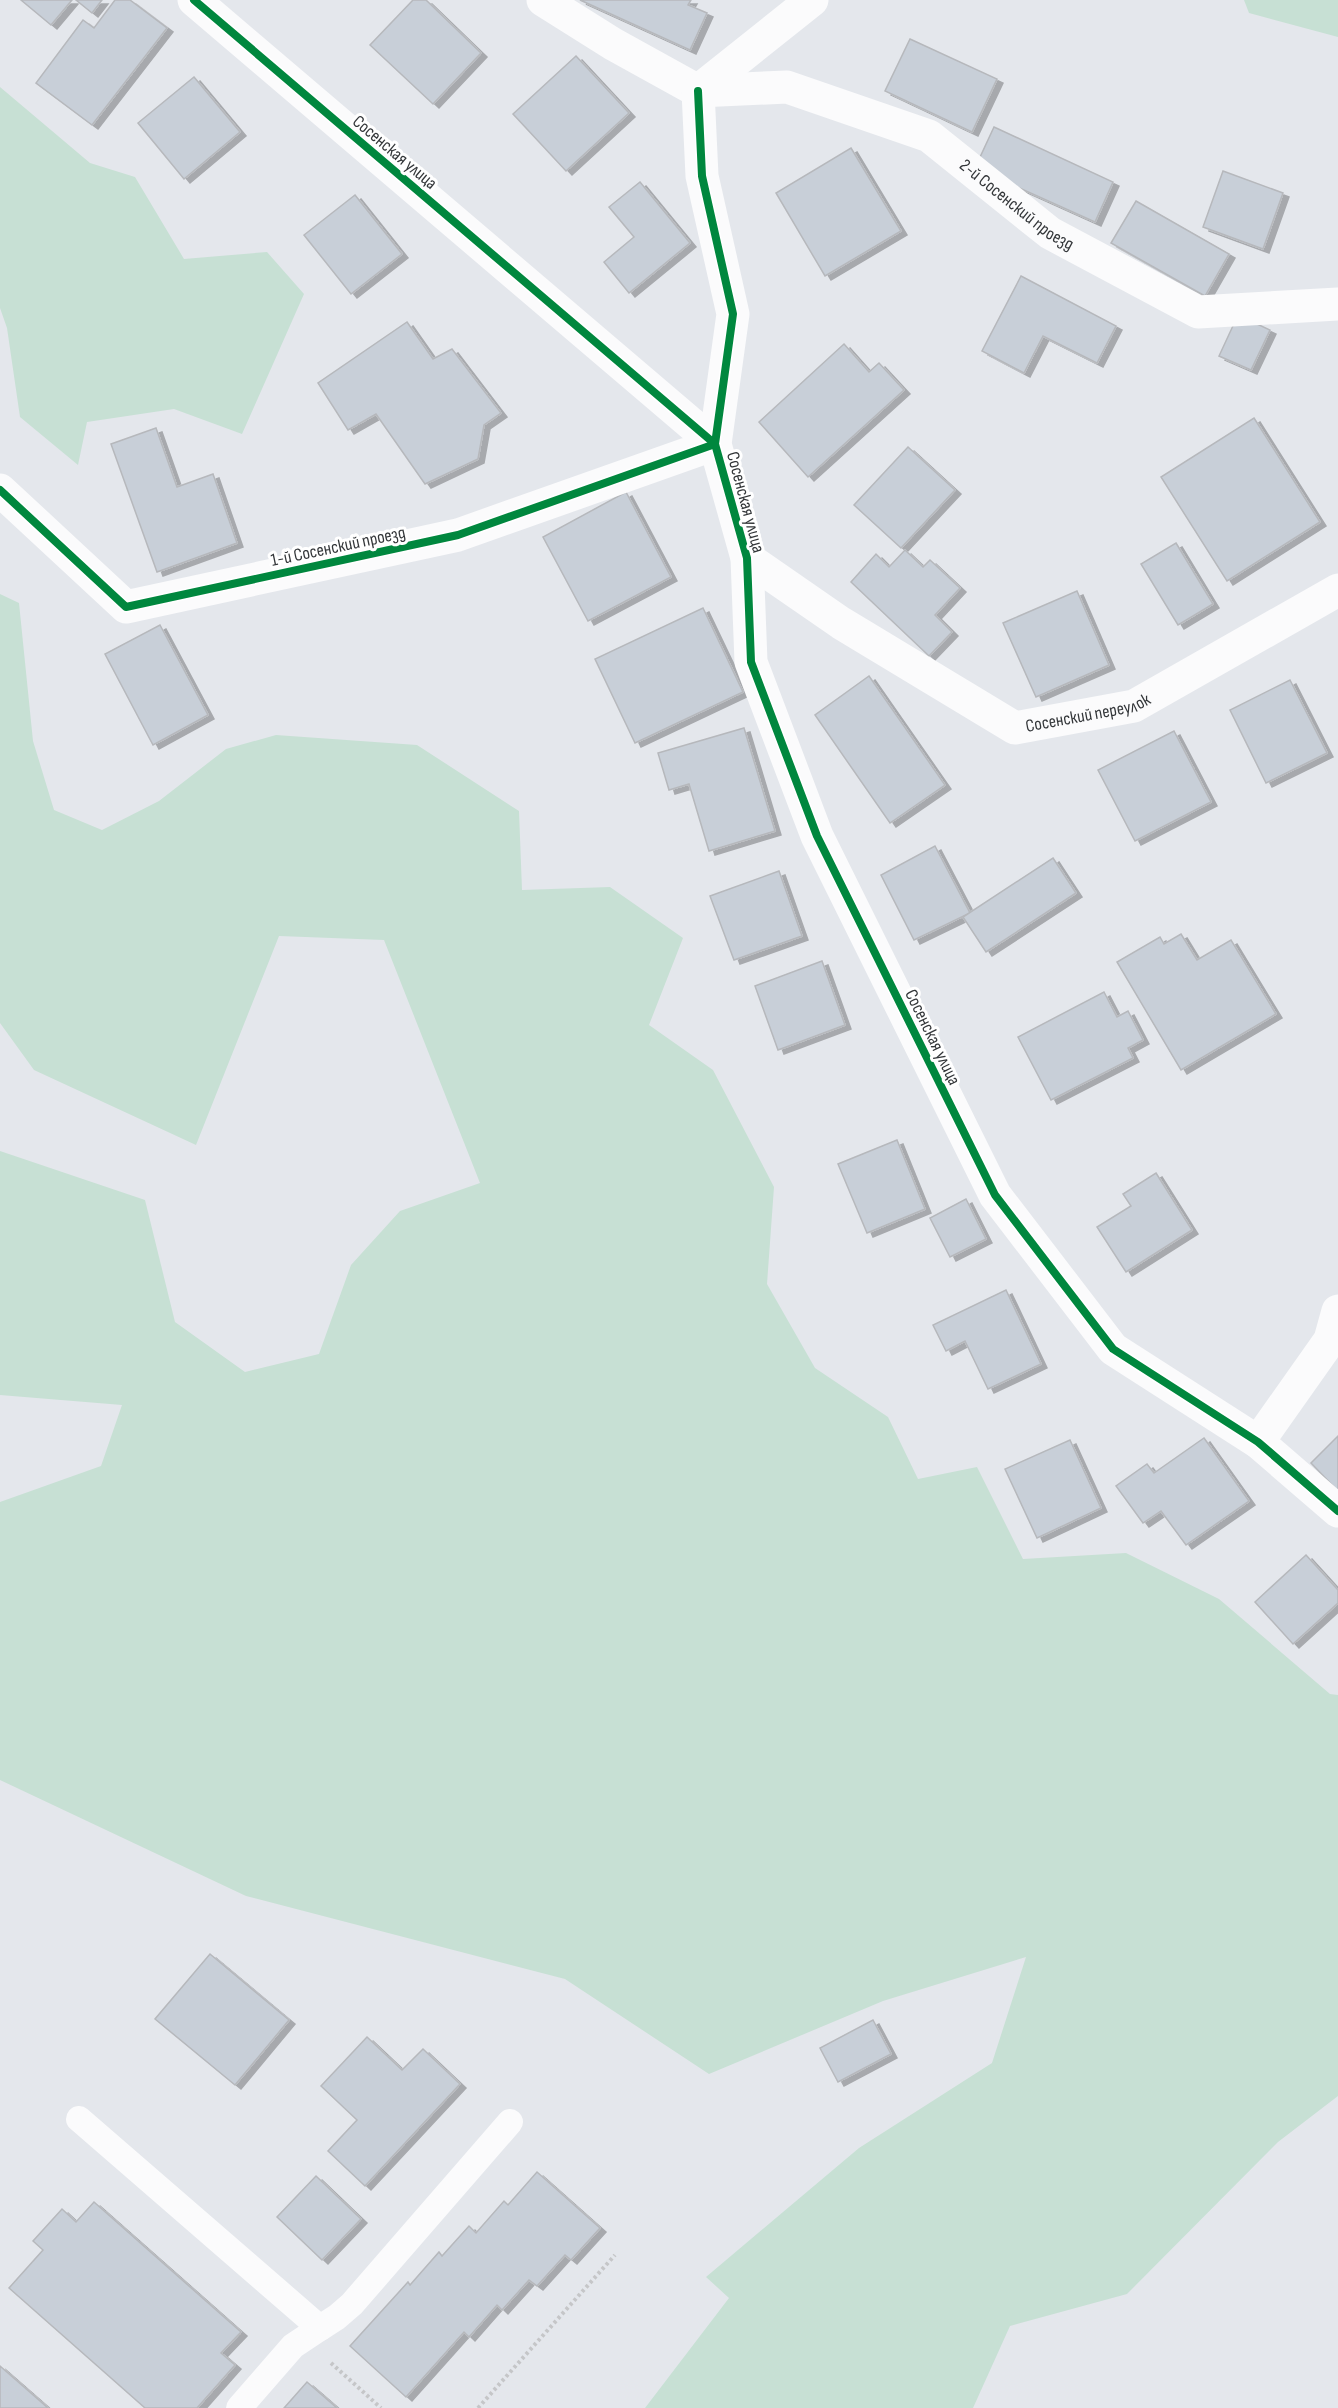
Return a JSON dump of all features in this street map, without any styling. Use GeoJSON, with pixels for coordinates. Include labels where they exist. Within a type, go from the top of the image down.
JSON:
{"type":"FeatureCollection","features":[{"type":"Feature","properties":{"kind":"street","name":"Сосенская улица"},"geometry":{"type":"LineString","coordinates":[[194,0],[715,444]]}},
{"type":"Feature","properties":{"kind":"street"},"geometry":{"type":"LineString","coordinates":[[543,0],[613,44],[698,92],[812,0]]}},
{"type":"Feature","properties":{"kind":"street","name":"2-й Сосенский проезд"},"geometry":{"type":"LineString","coordinates":[[698,92],[787,87],[928,136],[1050,233],[1198,312],[1338,304]]}},
{"type":"Feature","properties":{"kind":"street","name":"Сосенская улица"},"geometry":{"type":"LineString","coordinates":[[698,92],[702,176],[733,314],[715,444],[747,558],[751,662],[817,836],[994,1195],[1113,1349],[1258,1442],[1338,1511]]}},
{"type":"Feature","properties":{"kind":"street","name":"1-й Сосенский проезд"},"geometry":{"type":"LineString","coordinates":[[0,490],[126,607],[458,535],[715,444]]}},
{"type":"Feature","properties":{"kind":"street","name":"Сосенский переулок"},"geometry":{"type":"LineString","coordinates":[[747,558],[841,623],[1015,728],[1134,706],[1338,590]]}},
{"type":"Feature","properties":{"kind":"street"},"geometry":{"type":"LineString","coordinates":[[1258,1442],[1330,1340],[1338,1311]]}},
{"type":"Feature","properties":{"kind":"lane"},"geometry":{"type":"LineString","coordinates":[[79,2119],[312,2333]]}},
{"type":"Feature","properties":{"kind":"lane"},"geometry":{"type":"LineString","coordinates":[[239,2408],[288,2351],[338,2317],[352,2304],[510,2122]]}},
{"type":"Feature","properties":{"kind":"path"},"geometry":{"type":"LineString","coordinates":[[478,2408],[615,2255]]}},
{"type":"Feature","properties":{"kind":"path"},"geometry":{"type":"LineString","coordinates":[[312,2333],[381,2408]]}},
{"type":"Feature","properties":{"kind":"green space"},"geometry":{"type":"Polygon","coordinates":[[[1244,0],[1338,0],[1338,37],[1249,13],[1244,0]]]}},
{"type":"Feature","properties":{"kind":"green space"},"geometry":{"type":"Polygon","coordinates":[[[0,87],[90,163],[135,177],[184,259],[267,252],[304,294],[242,434],[174,409],[87,422],[78,465],[20,417],[7,328],[0,308],[0,87]]]}},
{"type":"Feature","properties":{"kind":"green space"},"geometry":{"type":"Polygon","coordinates":[[[0,594],[19,603],[33,741],[54,810],[102,830],[159,801],[226,749],[276,735],[417,745],[519,811],[522,890],[610,887],[683,938],[649,1025],[713,1070],[774,1187],[767,1284],[815,1368],[888,1417],[918,1479],[977,1467],[1023,1559],[1126,1553],[1219,1599],[1330,1694],[1338,1695],[1338,2096],[1278,2142],[1127,2294],[1010,2326],[973,2408],[645,2408],[729,2298],[706,2277],[859,2148],[992,2063],[1026,1957],[883,2001],[709,2074],[565,1979],[246,1896],[0,1780],[0,1502],[101,1466],[122,1405],[0,1395],[0,1151],[145,1200],[175,1322],[245,1372],[319,1354],[351,1265],[400,1211],[480,1183],[384,940],[279,936],[196,1145],[34,1070],[0,1023],[0,594]]]}},
{"type":"Feature","properties":{"kind":"building"},"geometry":{"type":"Polygon","coordinates":[[[21,0],[72,0],[51,25],[21,0]]]}},
{"type":"Feature","properties":{"kind":"building"},"geometry":{"type":"Polygon","coordinates":[[[76,0],[102,0],[92,13],[76,0]]]}},
{"type":"Feature","properties":{"kind":"building"},"geometry":{"type":"Polygon","coordinates":[[[115,0],[130,0],[167,28],[92,125],[36,83],[83,20],[94,28],[115,0]]]}},
{"type":"Feature","properties":{"kind":"building"},"geometry":{"type":"Polygon","coordinates":[[[413,0],[426,0],[481,53],[433,104],[370,45],[413,0]]]}},
{"type":"Feature","properties":{"kind":"building"},"geometry":{"type":"Polygon","coordinates":[[[580,0],[691,0],[688,5],[707,13],[690,50],[580,0]]]}},
{"type":"Feature","properties":{"kind":"building"},"geometry":{"type":"Polygon","coordinates":[[[910,39],[997,79],[972,132],[885,91],[910,39]]]}},
{"type":"Feature","properties":{"kind":"building"},"geometry":{"type":"Polygon","coordinates":[[[576,56],[629,113],[566,171],[513,114],[576,56]]]}},
{"type":"Feature","properties":{"kind":"building"},"geometry":{"type":"Polygon","coordinates":[[[194,77],[240,132],[184,179],[138,123],[194,77]]]}},
{"type":"Feature","properties":{"kind":"building"},"geometry":{"type":"Polygon","coordinates":[[[994,127],[1113,182],[1095,222],[975,168],[994,127]]]}},
{"type":"Feature","properties":{"kind":"building"},"geometry":{"type":"Polygon","coordinates":[[[851,148],[901,231],[825,276],[776,193],[851,148]]]}},
{"type":"Feature","properties":{"kind":"building"},"geometry":{"type":"Polygon","coordinates":[[[1223,171],[1283,193],[1263,249],[1203,227],[1223,171]]]}},
{"type":"Feature","properties":{"kind":"building"},"geometry":{"type":"Polygon","coordinates":[[[640,182],[690,243],[629,293],[604,262],[634,237],[609,207],[640,182]]]}},
{"type":"Feature","properties":{"kind":"building"},"geometry":{"type":"Polygon","coordinates":[[[355,195],[402,254],[351,294],[304,235],[355,195]]]}},
{"type":"Feature","properties":{"kind":"building"},"geometry":{"type":"Polygon","coordinates":[[[1136,201],[1229,254],[1205,296],[1111,243],[1136,201]]]}},
{"type":"Feature","properties":{"kind":"building"},"geometry":{"type":"Polygon","coordinates":[[[1021,276],[1116,326],[1097,363],[1043,336],[1024,373],[982,351],[1021,276]]]}},
{"type":"Feature","properties":{"kind":"building"},"geometry":{"type":"Polygon","coordinates":[[[1238,315],[1270,330],[1251,370],[1219,356],[1238,315]]]}},
{"type":"Feature","properties":{"kind":"building"},"geometry":{"type":"Polygon","coordinates":[[[407,322],[433,359],[452,349],[501,413],[484,425],[478,459],[425,484],[376,414],[348,430],[318,383],[407,322]]]}},
{"type":"Feature","properties":{"kind":"building"},"geometry":{"type":"Polygon","coordinates":[[[844,344],[869,372],[879,363],[904,390],[808,477],[759,422],[844,344]]]}},
{"type":"Feature","properties":{"kind":"building"},"geometry":{"type":"Polygon","coordinates":[[[1254,418],[1320,522],[1227,581],[1161,477],[1254,418]]]}},
{"type":"Feature","properties":{"kind":"building"},"geometry":{"type":"Polygon","coordinates":[[[156,428],[177,487],[213,474],[237,543],[157,572],[111,444],[156,428]]]}},
{"type":"Feature","properties":{"kind":"building"},"geometry":{"type":"Polygon","coordinates":[[[908,447],[955,490],[901,548],[854,505],[908,447]]]}},
{"type":"Feature","properties":{"kind":"building"},"geometry":{"type":"Polygon","coordinates":[[[626,492],[671,577],[588,621],[543,537],[626,492]]]}},
{"type":"Feature","properties":{"kind":"building"},"geometry":{"type":"Polygon","coordinates":[[[1176,543],[1213,604],[1178,625],[1141,564],[1176,543]]]}},
{"type":"Feature","properties":{"kind":"building"},"geometry":{"type":"Polygon","coordinates":[[[905,550],[923,567],[930,560],[960,588],[935,615],[952,632],[929,656],[851,582],[876,554],[889,567],[905,550]]]}},
{"type":"Feature","properties":{"kind":"building"},"geometry":{"type":"Polygon","coordinates":[[[1077,591],[1109,665],[1036,697],[1003,623],[1077,591]]]}},
{"type":"Feature","properties":{"kind":"building"},"geometry":{"type":"Polygon","coordinates":[[[703,608],[743,692],[635,743],[595,659],[703,608]]]}},
{"type":"Feature","properties":{"kind":"building"},"geometry":{"type":"Polygon","coordinates":[[[160,625],[208,715],[153,745],[105,654],[160,625]]]}},
{"type":"Feature","properties":{"kind":"building"},"geometry":{"type":"Polygon","coordinates":[[[869,676],[945,785],[890,823],[815,715],[869,676]]]}},
{"type":"Feature","properties":{"kind":"building"},"geometry":{"type":"Polygon","coordinates":[[[1290,680],[1327,753],[1266,783],[1230,710],[1290,680]]]}},
{"type":"Feature","properties":{"kind":"building"},"geometry":{"type":"Polygon","coordinates":[[[744,728],[775,831],[709,851],[689,784],[669,790],[658,753],[744,728]]]}},
{"type":"Feature","properties":{"kind":"building"},"geometry":{"type":"Polygon","coordinates":[[[1174,731],[1211,802],[1135,841],[1098,770],[1174,731]]]}},
{"type":"Feature","properties":{"kind":"building"},"geometry":{"type":"Polygon","coordinates":[[[935,846],[970,913],[914,940],[881,875],[935,846]]]}},
{"type":"Feature","properties":{"kind":"building"},"geometry":{"type":"Polygon","coordinates":[[[1053,858],[1076,893],[986,952],[963,917],[1053,858]]]}},
{"type":"Feature","properties":{"kind":"building"},"geometry":{"type":"Polygon","coordinates":[[[779,871],[802,936],[734,960],[710,896],[779,871]]]}},
{"type":"Feature","properties":{"kind":"building"},"geometry":{"type":"Polygon","coordinates":[[[1181,934],[1197,960],[1231,940],[1276,1014],[1181,1070],[1117,962],[1160,937],[1164,944],[1181,934]]]}},
{"type":"Feature","properties":{"kind":"building"},"geometry":{"type":"Polygon","coordinates":[[[822,961],[845,1025],[778,1050],[755,986],[822,961]]]}},
{"type":"Feature","properties":{"kind":"building"},"geometry":{"type":"Polygon","coordinates":[[[1104,992],[1117,1017],[1128,1011],[1143,1040],[1128,1048],[1133,1058],[1051,1100],[1018,1037],[1104,992]]]}},
{"type":"Feature","properties":{"kind":"building"},"geometry":{"type":"Polygon","coordinates":[[[897,1140],[925,1209],[867,1233],[838,1164],[897,1140]]]}},
{"type":"Feature","properties":{"kind":"building"},"geometry":{"type":"Polygon","coordinates":[[[1156,1173],[1192,1230],[1126,1272],[1097,1227],[1131,1206],[1123,1194],[1156,1173]]]}},
{"type":"Feature","properties":{"kind":"building"},"geometry":{"type":"Polygon","coordinates":[[[966,1199],[986,1239],[950,1257],[930,1218],[966,1199]]]}},
{"type":"Feature","properties":{"kind":"building"},"geometry":{"type":"Polygon","coordinates":[[[1006,1290],[1041,1364],[988,1389],[965,1341],[946,1351],[933,1325],[1006,1290]]]}},
{"type":"Feature","properties":{"kind":"building"},"geometry":{"type":"Polygon","coordinates":[[[1338,1436],[1338,1491],[1311,1463],[1338,1436]]]}},
{"type":"Feature","properties":{"kind":"building"},"geometry":{"type":"Polygon","coordinates":[[[1204,1438],[1249,1501],[1186,1545],[1161,1511],[1143,1523],[1116,1486],[1147,1464],[1154,1473],[1204,1438]]]}},
{"type":"Feature","properties":{"kind":"building"},"geometry":{"type":"Polygon","coordinates":[[[1070,1440],[1101,1508],[1037,1538],[1005,1469],[1070,1440]]]}},
{"type":"Feature","properties":{"kind":"building"},"geometry":{"type":"Polygon","coordinates":[[[1306,1555],[1338,1590],[1338,1603],[1293,1644],[1255,1602],[1306,1555]]]}},
{"type":"Feature","properties":{"kind":"building"},"geometry":{"type":"Polygon","coordinates":[[[210,1954],[289,2020],[235,2085],[155,2019],[210,1954]]]}},
{"type":"Feature","properties":{"kind":"building"},"geometry":{"type":"Polygon","coordinates":[[[873,2020],[891,2054],[838,2082],[820,2048],[873,2020]]]}},
{"type":"Feature","properties":{"kind":"building"},"geometry":{"type":"Polygon","coordinates":[[[367,2037],[402,2070],[423,2049],[460,2084],[365,2186],[328,2151],[357,2120],[321,2086],[367,2037]]]}},
{"type":"Feature","properties":{"kind":"building"},"geometry":{"type":"Polygon","coordinates":[[[537,2172],[600,2228],[571,2260],[565,2255],[537,2286],[529,2280],[502,2310],[497,2305],[469,2337],[464,2332],[406,2397],[350,2346],[408,2282],[410,2285],[439,2252],[442,2256],[469,2226],[476,2233],[504,2201],[508,2205],[537,2172]]]}},
{"type":"Feature","properties":{"kind":"building"},"geometry":{"type":"Polygon","coordinates":[[[316,2176],[361,2219],[322,2260],[277,2217],[316,2176]]]}},
{"type":"Feature","properties":{"kind":"building"},"geometry":{"type":"Polygon","coordinates":[[[94,2202],[241,2332],[221,2353],[235,2365],[197,2408],[145,2408],[9,2288],[43,2250],[33,2241],[62,2209],[76,2222],[94,2202]]]}},
{"type":"Feature","properties":{"kind":"building"},"geometry":{"type":"Polygon","coordinates":[[[0,2366],[48,2408],[0,2408],[0,2366]]]}},
{"type":"Feature","properties":{"kind":"building"},"geometry":{"type":"Polygon","coordinates":[[[307,2382],[337,2408],[284,2408],[307,2382]]]}},
{"type":"Feature","properties":{"kind":"cycle path"},"geometry":{"type":"LineString","coordinates":[[0,490],[126,607],[458,535],[715,444],[194,0]]}},
{"type":"Feature","properties":{"kind":"cycle path"},"geometry":{"type":"LineString","coordinates":[[698,91],[702,176],[733,314],[715,444],[747,558],[751,662],[817,836],[995,1195],[1113,1349],[1258,1442],[1338,1511]]}}]}
